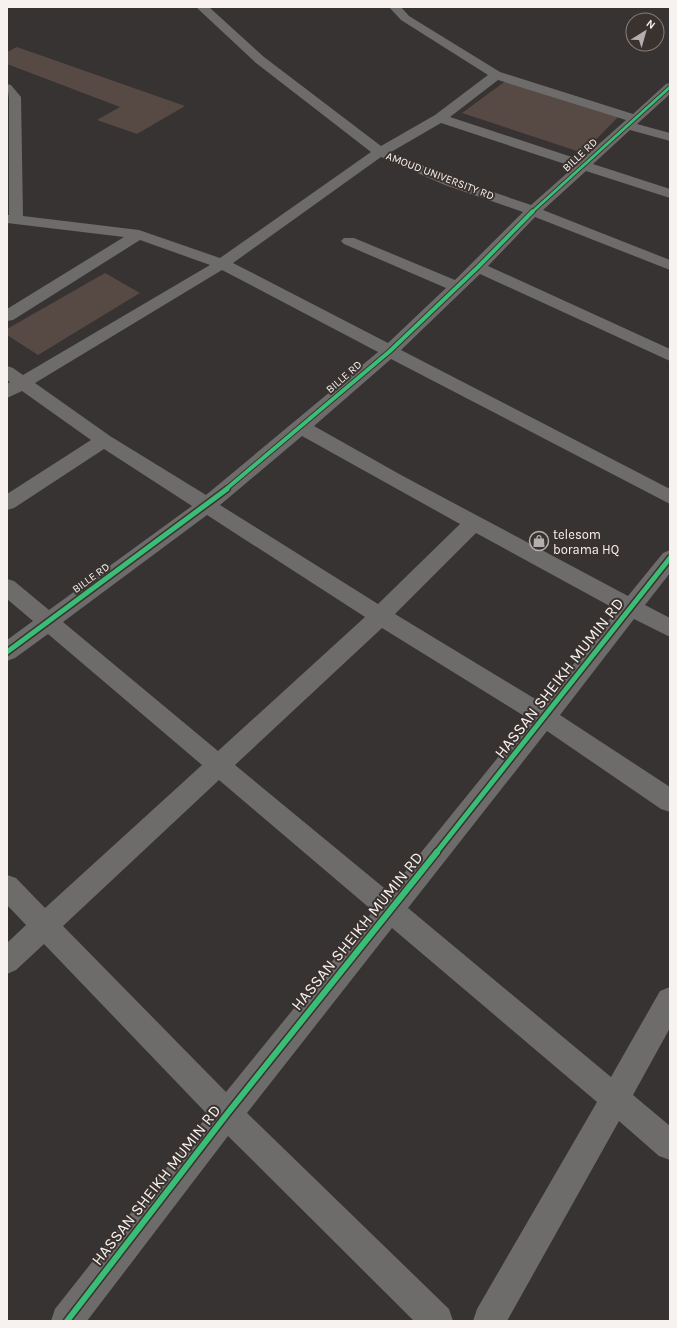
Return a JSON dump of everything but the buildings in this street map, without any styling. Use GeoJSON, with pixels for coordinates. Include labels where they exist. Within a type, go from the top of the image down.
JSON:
{"type":"FeatureCollection","features":[{"type":"Feature","properties":{"kind":"street","name":"AMOUD UNIVERSITY RD"},"geometry":{"type":"LineString","coordinates":[[202,7],[260,60],[380,152],[450,182],[534,211],[670,265]]}},
{"type":"Feature","properties":{"kind":"street"},"geometry":{"type":"LineString","coordinates":[[395,7],[405,18],[441,38],[468,58],[496,75],[670,137]]}},
{"type":"Feature","properties":{"kind":"street"},"geometry":{"type":"LineString","coordinates":[[496,75],[440,118],[380,152],[222,264],[12,383],[207,505],[380,616],[545,717],[670,800]]}},
{"type":"Feature","properties":{"kind":"street","name":"BILLE RD"},"geometry":{"type":"LineString","coordinates":[[7,652],[207,505],[301,427],[390,351],[534,211],[670,87]]}},
{"type":"Feature","properties":{"kind":"street"},"geometry":{"type":"LineString","coordinates":[[7,88],[15,97],[11,220],[139,234],[222,264],[670,497]]}},
{"type":"Feature","properties":{"kind":"street"},"geometry":{"type":"LineString","coordinates":[[440,118],[670,194]]}},
{"type":"Feature","properties":{"kind":"street"},"geometry":{"type":"LineString","coordinates":[[7,316],[139,234]]}},
{"type":"Feature","properties":{"kind":"street"},"geometry":{"type":"LineString","coordinates":[[349,241],[457,287]]}},
{"type":"Feature","properties":{"kind":"street"},"geometry":{"type":"LineString","coordinates":[[478,267],[670,356]]}},
{"type":"Feature","properties":{"kind":"street"},"geometry":{"type":"LineString","coordinates":[[301,427],[473,523],[670,628]]}},
{"type":"Feature","properties":{"kind":"street"},"geometry":{"type":"LineString","coordinates":[[7,503],[104,440]]}},
{"type":"Feature","properties":{"kind":"street"},"geometry":{"type":"LineString","coordinates":[[7,961],[380,616],[473,523]]}},
{"type":"Feature","properties":{"kind":"street","name":"HASSAN SHEIKH MUMIN RD"},"geometry":{"type":"LineString","coordinates":[[67,1321],[227,1114],[545,717],[670,558]]}},
{"type":"Feature","properties":{"kind":"street"},"geometry":{"type":"LineString","coordinates":[[7,586],[670,1145]]}},
{"type":"Feature","properties":{"kind":"street"},"geometry":{"type":"LineString","coordinates":[[7,887],[227,1114],[437,1321]]}},
{"type":"Feature","properties":{"kind":"street"},"geometry":{"type":"LineString","coordinates":[[488,1321],[670,1001]]}},
{"type":"Feature","properties":{"kind":"cycle path"},"geometry":{"type":"LineString","coordinates":[[7,652],[207,505],[301,427],[390,351],[478,267],[533,211],[670,87]]}},
{"type":"Feature","properties":{"kind":"cycle path"},"geometry":{"type":"LineString","coordinates":[[67,1321],[227,1114],[545,717],[670,558]]}},
{"type":"Feature","properties":{"kind":"place","name":"telesom borama HQ"},"geometry":{"type":"Point","coordinates":[539,541]}}]}
